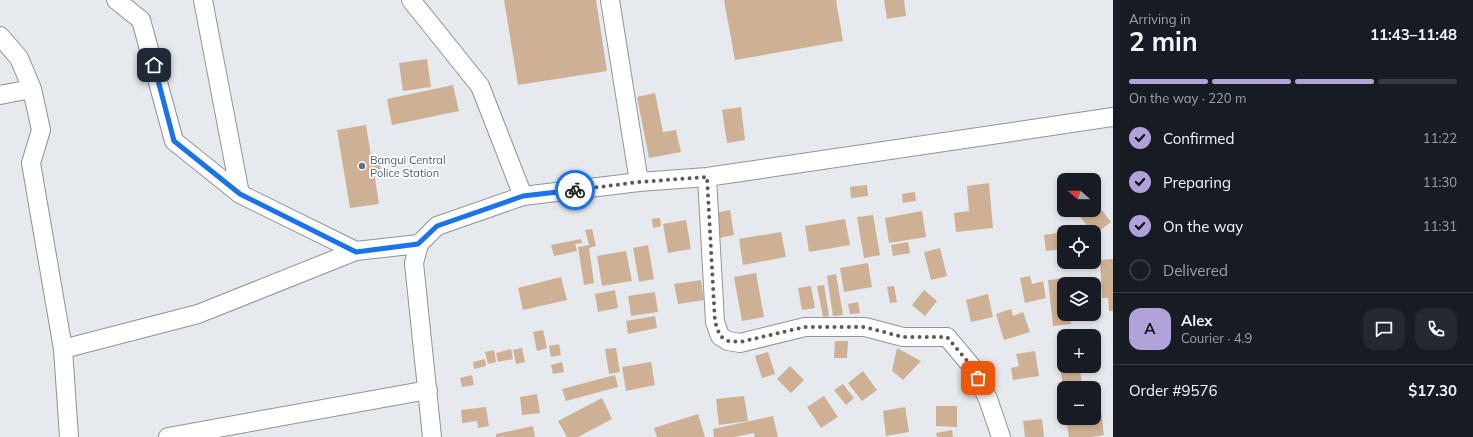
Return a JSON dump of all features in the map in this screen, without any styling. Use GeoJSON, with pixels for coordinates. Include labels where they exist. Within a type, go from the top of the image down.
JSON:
{"type":"FeatureCollection","features":[{"type":"Feature","properties":{"kind":"street"},"geometry":{"type":"LineString","coordinates":[[116,0],[141,20],[174,141],[240,194],[356,252]]}},
{"type":"Feature","properties":{"kind":"street"},"geometry":{"type":"LineString","coordinates":[[203,0],[240,194]]}},
{"type":"Feature","properties":{"kind":"street"},"geometry":{"type":"LineString","coordinates":[[411,0],[480,86],[523,196]]}},
{"type":"Feature","properties":{"kind":"street"},"geometry":{"type":"LineString","coordinates":[[610,0],[639,182]]}},
{"type":"Feature","properties":{"kind":"street"},"geometry":{"type":"LineString","coordinates":[[0,36],[19,58],[32,89],[41,130],[31,163],[63,349],[69,437]]}},
{"type":"Feature","properties":{"kind":"street"},"geometry":{"type":"LineString","coordinates":[[0,94],[32,89]]}},
{"type":"Feature","properties":{"kind":"street"},"geometry":{"type":"LineString","coordinates":[[432,437],[414,263],[418,244],[437,226],[523,196],[639,182],[707,177],[1113,118]]}},
{"type":"Feature","properties":{"kind":"street"},"geometry":{"type":"LineString","coordinates":[[707,177],[715,322],[720,336],[728,341],[740,342],[805,327],[865,327],[903,337],[947,337],[973,368],[988,400],[1001,437]]}},
{"type":"Feature","properties":{"kind":"street"},"geometry":{"type":"LineString","coordinates":[[63,349],[198,314],[356,252],[418,244]]}},
{"type":"Feature","properties":{"kind":"street"},"geometry":{"type":"LineString","coordinates":[[168,437],[428,390]]}},
{"type":"Feature","properties":{"kind":"building"},"geometry":{"type":"Polygon","coordinates":[[[504,0],[596,0],[607,71],[518,85],[504,0]]]}},
{"type":"Feature","properties":{"kind":"building"},"geometry":{"type":"Polygon","coordinates":[[[724,0],[836,0],[843,41],[735,60],[724,0]]]}},
{"type":"Feature","properties":{"kind":"building"},"geometry":{"type":"Polygon","coordinates":[[[884,0],[904,0],[906,16],[887,19],[884,0]]]}},
{"type":"Feature","properties":{"kind":"building"},"geometry":{"type":"Polygon","coordinates":[[[427,59],[431,87],[403,91],[399,63],[427,59]]]}},
{"type":"Feature","properties":{"kind":"building"},"geometry":{"type":"Polygon","coordinates":[[[453,85],[459,111],[392,125],[387,99],[453,85]]]}},
{"type":"Feature","properties":{"kind":"building"},"geometry":{"type":"Polygon","coordinates":[[[655,93],[663,132],[676,130],[681,152],[649,158],[637,97],[655,93]]]}},
{"type":"Feature","properties":{"kind":"building"},"geometry":{"type":"Polygon","coordinates":[[[741,107],[745,140],[727,143],[722,110],[741,107]]]}},
{"type":"Feature","properties":{"kind":"building","name":"Bangui Central Police Station"},"geometry":{"type":"Polygon","coordinates":[[[366,125],[372,162],[379,160],[381,171],[374,172],[379,204],[350,208],[337,130],[366,125]]]}},
{"type":"Feature","properties":{"kind":"building"},"geometry":{"type":"Polygon","coordinates":[[[989,183],[993,228],[956,232],[954,213],[969,211],[967,186],[989,183]]]}},
{"type":"Feature","properties":{"kind":"building"},"geometry":{"type":"Polygon","coordinates":[[[867,185],[868,196],[851,198],[850,187],[867,185]]]}},
{"type":"Feature","properties":{"kind":"building"},"geometry":{"type":"Polygon","coordinates":[[[915,192],[916,201],[903,203],[902,194],[915,192]]]}},
{"type":"Feature","properties":{"kind":"building"},"geometry":{"type":"Polygon","coordinates":[[[1101,209],[1111,222],[1101,230],[1101,225],[1087,225],[1080,217],[1101,217],[1101,209]]]}},
{"type":"Feature","properties":{"kind":"building"},"geometry":{"type":"Polygon","coordinates":[[[730,210],[734,235],[719,238],[715,213],[730,210]]]}},
{"type":"Feature","properties":{"kind":"building"},"geometry":{"type":"Polygon","coordinates":[[[922,211],[926,237],[889,243],[885,218],[922,211]]]}},
{"type":"Feature","properties":{"kind":"building"},"geometry":{"type":"Polygon","coordinates":[[[873,215],[880,255],[864,258],[857,217],[873,215]]]}},
{"type":"Feature","properties":{"kind":"building"},"geometry":{"type":"Polygon","coordinates":[[[660,218],[661,226],[653,228],[652,219],[660,218]]]}},
{"type":"Feature","properties":{"kind":"building"},"geometry":{"type":"Polygon","coordinates":[[[845,219],[850,245],[809,252],[805,226],[845,219]]]}},
{"type":"Feature","properties":{"kind":"building"},"geometry":{"type":"Polygon","coordinates":[[[686,220],[691,249],[668,253],[663,224],[686,220]]]}},
{"type":"Feature","properties":{"kind":"building"},"geometry":{"type":"Polygon","coordinates":[[[592,229],[596,246],[589,248],[594,283],[584,285],[578,247],[589,245],[585,230],[592,229]]]}},
{"type":"Feature","properties":{"kind":"building"},"geometry":{"type":"Polygon","coordinates":[[[781,232],[786,257],[743,265],[739,239],[781,232]]]}},
{"type":"Feature","properties":{"kind":"building"},"geometry":{"type":"Polygon","coordinates":[[[1057,233],[1057,250],[1046,251],[1044,235],[1057,233]]]}},
{"type":"Feature","properties":{"kind":"building"},"geometry":{"type":"Polygon","coordinates":[[[581,239],[582,243],[575,244],[577,251],[554,256],[551,245],[581,239]]]}},
{"type":"Feature","properties":{"kind":"building"},"geometry":{"type":"Polygon","coordinates":[[[908,242],[910,253],[893,256],[891,245],[908,242]]]}},
{"type":"Feature","properties":{"kind":"building"},"geometry":{"type":"Polygon","coordinates":[[[648,245],[654,279],[639,282],[633,248],[648,245]]]}},
{"type":"Feature","properties":{"kind":"building"},"geometry":{"type":"Polygon","coordinates":[[[940,248],[947,276],[931,280],[924,252],[940,248]]]}},
{"type":"Feature","properties":{"kind":"building"},"geometry":{"type":"Polygon","coordinates":[[[626,251],[632,281],[602,286],[597,256],[626,251]]]}},
{"type":"Feature","properties":{"kind":"building"},"geometry":{"type":"Polygon","coordinates":[[[1113,259],[1113,311],[1109,311],[1108,298],[1102,298],[1101,260],[1113,259]]]}},
{"type":"Feature","properties":{"kind":"building"},"geometry":{"type":"Polygon","coordinates":[[[868,263],[872,287],[844,292],[840,268],[868,263]]]}},
{"type":"Feature","properties":{"kind":"building"},"geometry":{"type":"Polygon","coordinates":[[[756,273],[764,317],[742,321],[734,277],[756,273]]]}},
{"type":"Feature","properties":{"kind":"building"},"geometry":{"type":"Polygon","coordinates":[[[836,274],[843,315],[833,316],[827,276],[836,274]]]}},
{"type":"Feature","properties":{"kind":"building"},"geometry":{"type":"Polygon","coordinates":[[[1030,276],[1032,284],[1043,281],[1046,298],[1025,303],[1020,278],[1030,276]]]}},
{"type":"Feature","properties":{"kind":"building"},"geometry":{"type":"Polygon","coordinates":[[[561,277],[567,300],[523,310],[518,288],[561,277]]]}},
{"type":"Feature","properties":{"kind":"building"},"geometry":{"type":"Polygon","coordinates":[[[1057,279],[1057,321],[1071,321],[1071,324],[1053,326],[1048,280],[1057,279]]]}},
{"type":"Feature","properties":{"kind":"building"},"geometry":{"type":"Polygon","coordinates":[[[701,280],[704,300],[678,304],[674,284],[701,280]]]}},
{"type":"Feature","properties":{"kind":"building"},"geometry":{"type":"Polygon","coordinates":[[[824,285],[829,316],[823,317],[817,286],[824,285]]]}},
{"type":"Feature","properties":{"kind":"building"},"geometry":{"type":"Polygon","coordinates":[[[811,286],[815,308],[802,310],[798,288],[811,286]]]}},
{"type":"Feature","properties":{"kind":"building"},"geometry":{"type":"Polygon","coordinates":[[[894,286],[897,302],[890,303],[887,287],[894,286]]]}},
{"type":"Feature","properties":{"kind":"building"},"geometry":{"type":"Polygon","coordinates":[[[615,290],[618,308],[598,312],[595,294],[615,290]]]}},
{"type":"Feature","properties":{"kind":"building"},"geometry":{"type":"Polygon","coordinates":[[[924,290],[937,301],[925,316],[912,305],[924,290]]]}},
{"type":"Feature","properties":{"kind":"building"},"geometry":{"type":"Polygon","coordinates":[[[655,292],[658,312],[631,316],[628,296],[655,292]]]}},
{"type":"Feature","properties":{"kind":"building"},"geometry":{"type":"Polygon","coordinates":[[[988,294],[993,317],[971,322],[966,300],[988,294]]]}},
{"type":"Feature","properties":{"kind":"building"},"geometry":{"type":"Polygon","coordinates":[[[858,302],[860,313],[850,314],[848,304],[858,302]]]}},
{"type":"Feature","properties":{"kind":"building"},"geometry":{"type":"Polygon","coordinates":[[[1011,309],[1013,316],[1023,312],[1030,332],[1004,340],[996,314],[1011,309]]]}},
{"type":"Feature","properties":{"kind":"building"},"geometry":{"type":"Polygon","coordinates":[[[655,316],[657,328],[628,334],[626,321],[655,316]]]}},
{"type":"Feature","properties":{"kind":"building"},"geometry":{"type":"Polygon","coordinates":[[[543,330],[547,348],[537,351],[533,332],[543,330]]]}},
{"type":"Feature","properties":{"kind":"building"},"geometry":{"type":"Polygon","coordinates":[[[835,341],[848,341],[847,358],[834,358],[835,341]]]}},
{"type":"Feature","properties":{"kind":"building"},"geometry":{"type":"Polygon","coordinates":[[[559,344],[561,355],[551,357],[549,346],[559,344]]]}},
{"type":"Feature","properties":{"kind":"building"},"geometry":{"type":"Polygon","coordinates":[[[522,348],[525,362],[516,364],[513,350],[522,348]]]}},
{"type":"Feature","properties":{"kind":"building"},"geometry":{"type":"Polygon","coordinates":[[[616,348],[620,372],[609,374],[605,349],[616,348]]]}},
{"type":"Feature","properties":{"kind":"building"},"geometry":{"type":"Polygon","coordinates":[[[897,348],[921,361],[903,380],[892,371],[897,348]]]}},
{"type":"Feature","properties":{"kind":"building"},"geometry":{"type":"Polygon","coordinates":[[[511,349],[513,359],[498,362],[496,353],[511,349]]]}},
{"type":"Feature","properties":{"kind":"building"},"geometry":{"type":"Polygon","coordinates":[[[494,350],[496,362],[488,364],[485,352],[494,350]]]}},
{"type":"Feature","properties":{"kind":"building"},"geometry":{"type":"Polygon","coordinates":[[[1035,351],[1039,376],[1013,380],[1011,368],[1019,366],[1016,354],[1035,351]]]}},
{"type":"Feature","properties":{"kind":"building"},"geometry":{"type":"Polygon","coordinates":[[[768,352],[775,374],[762,378],[755,356],[768,352]]]}},
{"type":"Feature","properties":{"kind":"building"},"geometry":{"type":"Polygon","coordinates":[[[485,359],[486,366],[474,369],[473,362],[485,359]]]}},
{"type":"Feature","properties":{"kind":"building"},"geometry":{"type":"Polygon","coordinates":[[[562,362],[564,372],[553,374],[551,365],[562,362]]]}},
{"type":"Feature","properties":{"kind":"building"},"geometry":{"type":"Polygon","coordinates":[[[651,362],[655,385],[626,391],[622,367],[651,362]]]}},
{"type":"Feature","properties":{"kind":"building"},"geometry":{"type":"Polygon","coordinates":[[[790,366],[804,380],[791,393],[777,379],[790,366]]]}},
{"type":"Feature","properties":{"kind":"building"},"geometry":{"type":"Polygon","coordinates":[[[863,371],[877,390],[862,401],[848,383],[863,371]]]}},
{"type":"Feature","properties":{"kind":"building"},"geometry":{"type":"Polygon","coordinates":[[[1061,373],[1080,373],[1082,381],[1062,381],[1061,373]]]}},
{"type":"Feature","properties":{"kind":"building"},"geometry":{"type":"Polygon","coordinates":[[[472,375],[474,385],[462,387],[460,378],[472,375]]]}},
{"type":"Feature","properties":{"kind":"building"},"geometry":{"type":"Polygon","coordinates":[[[615,375],[618,387],[566,401],[562,389],[615,375]]]}},
{"type":"Feature","properties":{"kind":"building"},"geometry":{"type":"Polygon","coordinates":[[[843,384],[854,398],[846,405],[834,390],[843,384]]]}},
{"type":"Feature","properties":{"kind":"building"},"geometry":{"type":"Polygon","coordinates":[[[537,394],[540,413],[522,415],[520,397],[537,394]]]}},
{"type":"Feature","properties":{"kind":"building"},"geometry":{"type":"Polygon","coordinates":[[[744,396],[748,421],[719,425],[716,399],[744,396]]]}},
{"type":"Feature","properties":{"kind":"building"},"geometry":{"type":"Polygon","coordinates":[[[824,396],[838,417],[821,428],[807,407],[824,396]]]}},
{"type":"Feature","properties":{"kind":"building"},"geometry":{"type":"Polygon","coordinates":[[[602,398],[612,419],[578,437],[567,437],[558,421],[602,398]]]}},
{"type":"Feature","properties":{"kind":"building"},"geometry":{"type":"Polygon","coordinates":[[[936,406],[957,406],[957,427],[936,426],[936,406]]]}},
{"type":"Feature","properties":{"kind":"building"},"geometry":{"type":"Polygon","coordinates":[[[486,407],[489,426],[478,428],[477,421],[462,423],[461,410],[486,407]]]}},
{"type":"Feature","properties":{"kind":"building"},"geometry":{"type":"Polygon","coordinates":[[[905,407],[909,432],[886,436],[883,411],[905,407]]]}},
{"type":"Feature","properties":{"kind":"building"},"geometry":{"type":"Polygon","coordinates":[[[1101,411],[1104,435],[1091,437],[1069,437],[1067,425],[1101,425],[1101,411]]]}},
{"type":"Feature","properties":{"kind":"building"},"geometry":{"type":"Polygon","coordinates":[[[698,414],[705,437],[657,437],[654,428],[698,414]]]}},
{"type":"Feature","properties":{"kind":"building"},"geometry":{"type":"Polygon","coordinates":[[[773,416],[778,437],[755,437],[754,433],[734,437],[714,437],[713,429],[773,416]]]}},
{"type":"Feature","properties":{"kind":"building"},"geometry":{"type":"Polygon","coordinates":[[[1042,419],[1044,437],[1025,437],[1023,421],[1042,419]]]}},
{"type":"Feature","properties":{"kind":"building"},"geometry":{"type":"Polygon","coordinates":[[[533,426],[535,437],[496,437],[496,434],[533,426]]]}},
{"type":"Feature","properties":{"kind":"building"},"geometry":{"type":"Polygon","coordinates":[[[952,430],[953,437],[937,437],[936,433],[952,430]]]}},
{"type":"Feature","properties":{"kind":"way so far"},"geometry":{"type":"LineString","coordinates":[[575,190],[639,182],[707,177],[715,322],[720,336],[728,341],[740,342],[805,327],[865,327],[903,337],[947,337],[973,368],[978,378]]}},
{"type":"Feature","properties":{"kind":"place","name":"Bangui Central Police Station"},"geometry":{"type":"Point","coordinates":[362,166]}},
{"type":"Feature","properties":{"kind":"route"},"geometry":{"type":"LineString","coordinates":[[154,65],[174,141],[240,194],[356,252],[418,244],[437,226],[523,196],[575,190]]}}]}
